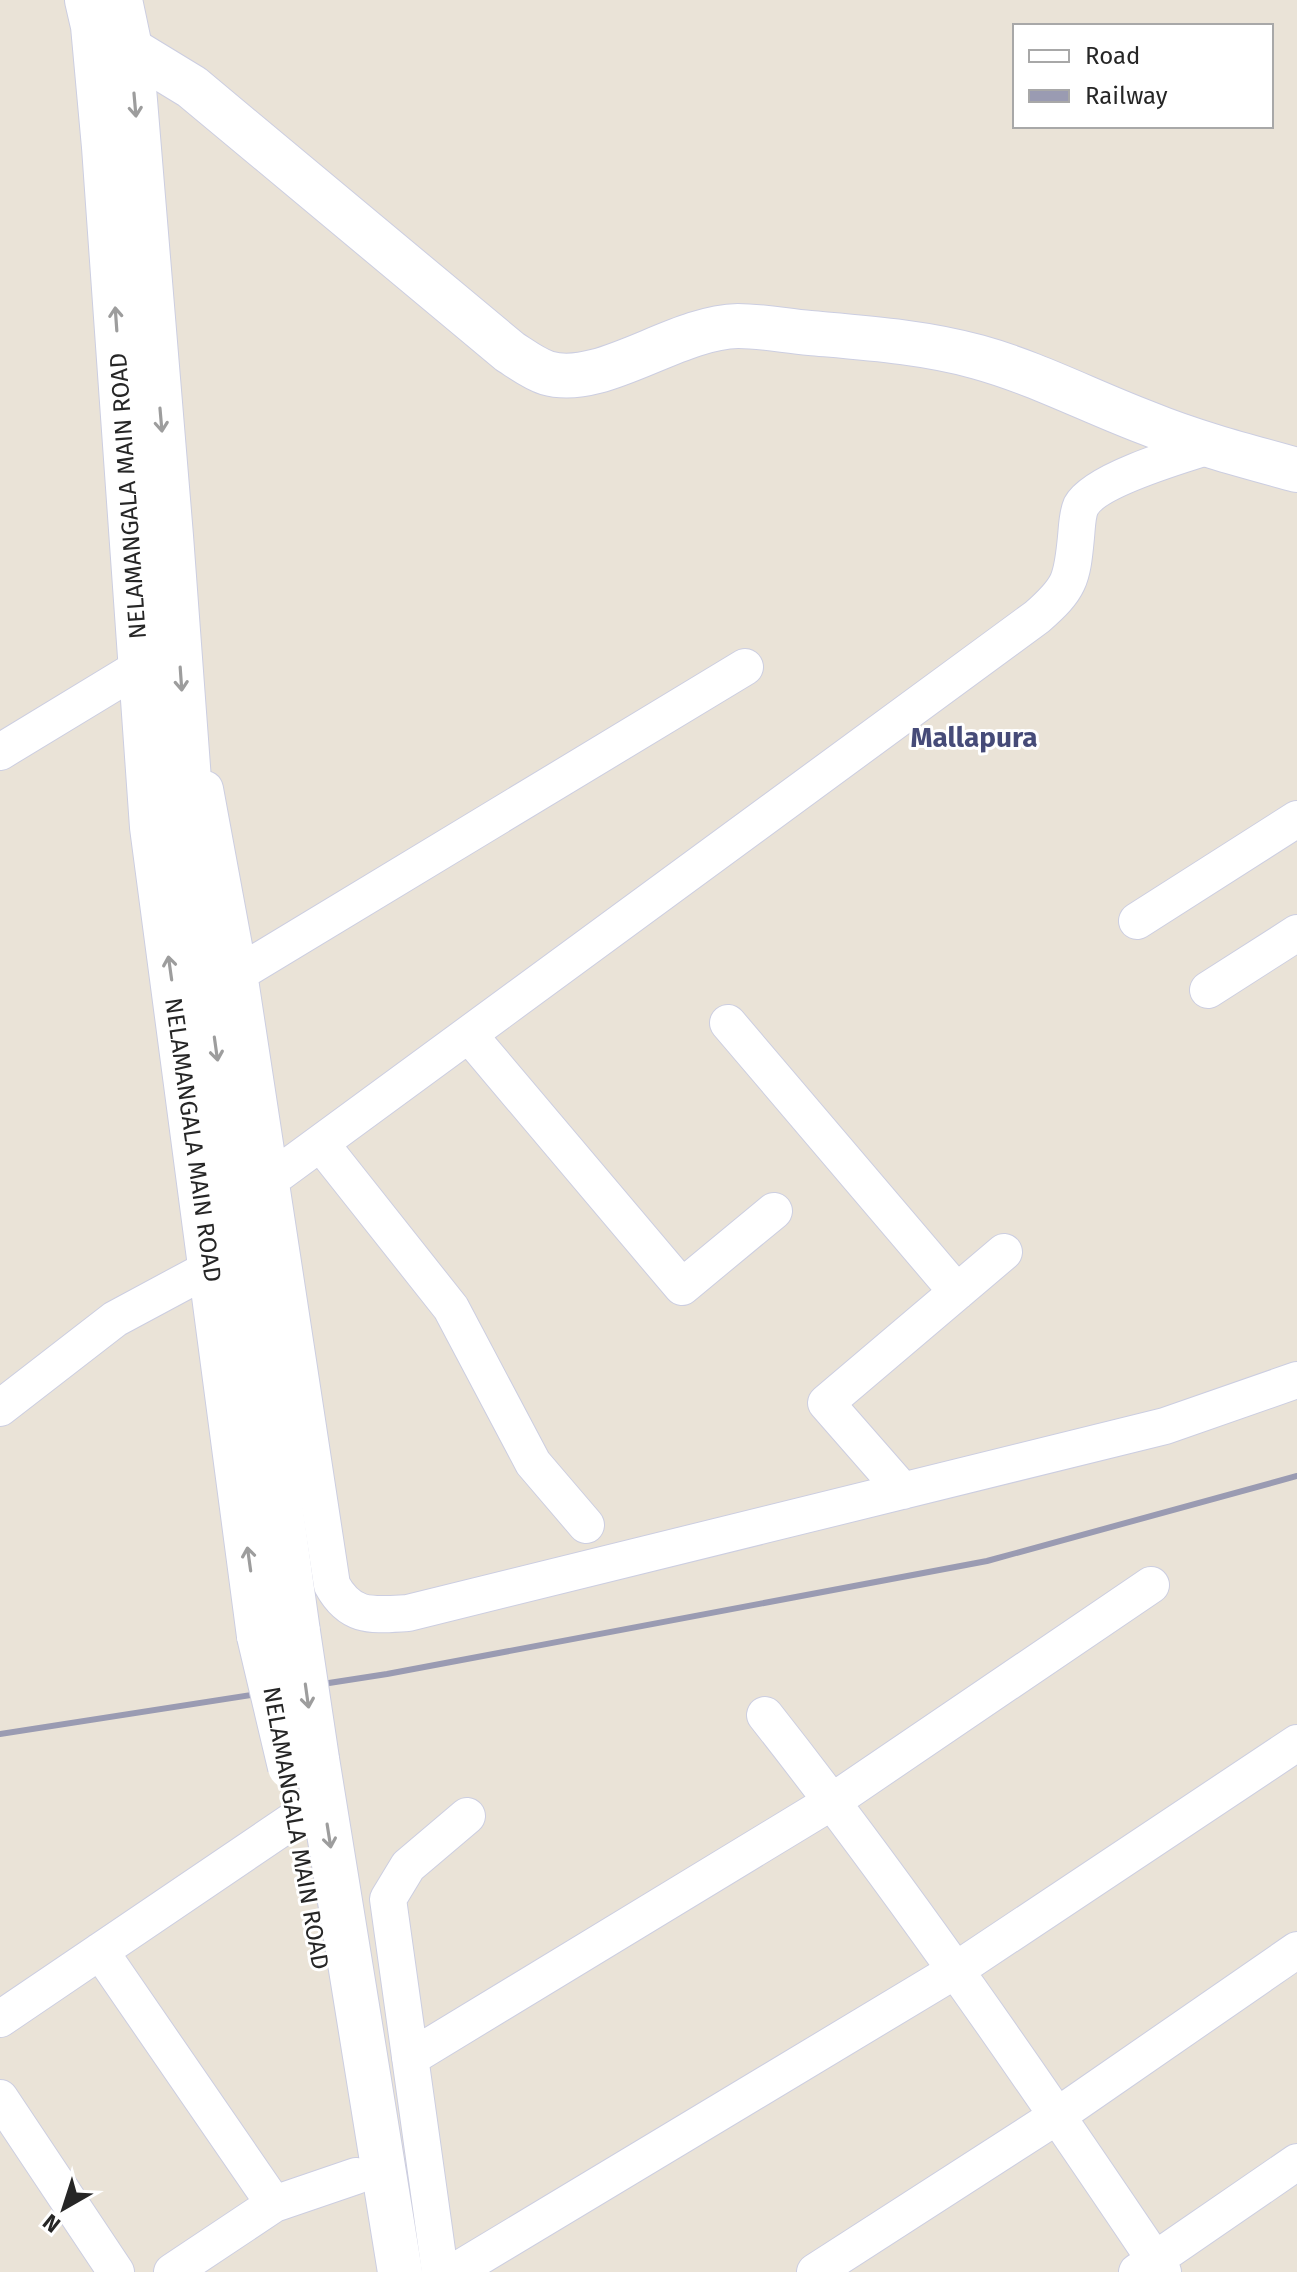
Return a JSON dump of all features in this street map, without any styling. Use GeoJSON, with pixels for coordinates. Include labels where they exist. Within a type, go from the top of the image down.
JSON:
{"type":"FeatureCollection","features":[{"type":"Feature","properties":{"kind":"main road"},"geometry":{"type":"LineString","coordinates":[[100,9],[131,52],[192,87],[510,352],[545,373],[570,377],[598,371],[713,328],[738,326],[873,338],[978,357],[1026,373],[1147,424],[1210,446],[1297,470]]}},
{"type":"Feature","properties":{"kind":"main road","name":"NELAMANGALA MAIN ROAD"},"geometry":{"type":"LineString","coordinates":[[100,9],[104,147],[152,827],[210,1268],[304,1763],[298,1817],[371,2272]]}},
{"type":"Feature","properties":{"kind":"main road"},"geometry":{"type":"LineString","coordinates":[[131,52],[201,943],[278,1634]]}},
{"type":"Feature","properties":{"kind":"main road"},"geometry":{"type":"LineString","coordinates":[[304,1763],[400,2272]]}},
{"type":"Feature","properties":{"kind":"street"},"geometry":{"type":"LineString","coordinates":[[270,1180],[1048,607],[1059,597],[1071,578],[1080,508],[1091,495],[1155,464],[1210,446]]}},
{"type":"Feature","properties":{"kind":"street"},"geometry":{"type":"LineString","coordinates":[[0,752],[140,667]]}},
{"type":"Feature","properties":{"kind":"street"},"geometry":{"type":"LineString","coordinates":[[239,973],[745,667]]}},
{"type":"Feature","properties":{"kind":"street"},"geometry":{"type":"LineString","coordinates":[[187,751],[208,794],[239,973],[332,1585],[341,1600],[356,1612],[377,1615],[408,1613],[903,1491],[1165,1426],[1297,1380]]}},
{"type":"Feature","properties":{"kind":"street"},"geometry":{"type":"LineString","coordinates":[[1137,921],[1297,819]]}},
{"type":"Feature","properties":{"kind":"street"},"geometry":{"type":"LineString","coordinates":[[1208,990],[1297,933]]}},
{"type":"Feature","properties":{"kind":"street"},"geometry":{"type":"LineString","coordinates":[[728,1023],[957,1292]]}},
{"type":"Feature","properties":{"kind":"street"},"geometry":{"type":"LineString","coordinates":[[469,1035],[682,1287],[774,1211]]}},
{"type":"Feature","properties":{"kind":"street"},"geometry":{"type":"LineString","coordinates":[[321,1144],[451,1308],[533,1463],[586,1525]]}},
{"type":"Feature","properties":{"kind":"street"},"geometry":{"type":"LineString","coordinates":[[903,1491],[826,1403],[1004,1252]]}},
{"type":"Feature","properties":{"kind":"street"},"geometry":{"type":"LineString","coordinates":[[0,1408],[115,1319],[210,1268]]}},
{"type":"Feature","properties":{"kind":"street"},"geometry":{"type":"LineString","coordinates":[[410,2058],[833,1801],[1151,1585]]}},
{"type":"Feature","properties":{"kind":"street"},"geometry":{"type":"LineString","coordinates":[[765,1715],[833,1801],[956,1970],[1057,2116],[1152,2268],[1297,2162]]}},
{"type":"Feature","properties":{"kind":"street"},"geometry":{"type":"LineString","coordinates":[[454,2272],[501,2260],[956,1970],[1297,1743]]}},
{"type":"Feature","properties":{"kind":"street"},"geometry":{"type":"LineString","coordinates":[[440,2272],[388,1899],[408,1866],[467,1816]]}},
{"type":"Feature","properties":{"kind":"street"},"geometry":{"type":"LineString","coordinates":[[0,2019],[298,1817]]}},
{"type":"Feature","properties":{"kind":"street"},"geometry":{"type":"LineString","coordinates":[[815,2272],[1057,2116],[1297,1950]]}},
{"type":"Feature","properties":{"kind":"street"},"geometry":{"type":"LineString","coordinates":[[100,1951],[274,2204]]}},
{"type":"Feature","properties":{"kind":"street"},"geometry":{"type":"LineString","coordinates":[[0,2098],[116,2272]]}},
{"type":"Feature","properties":{"kind":"street"},"geometry":{"type":"LineString","coordinates":[[172,2272],[274,2204],[356,2176]]}},
{"type":"Feature","properties":{"kind":"railway"},"geometry":{"type":"LineString","coordinates":[[0,1734],[387,1674],[987,1561],[1297,1476]]}},
{"type":"Feature","properties":{"kind":"district","name":"Mallapura"},"geometry":{"type":"Point","coordinates":[974,737]}}]}
